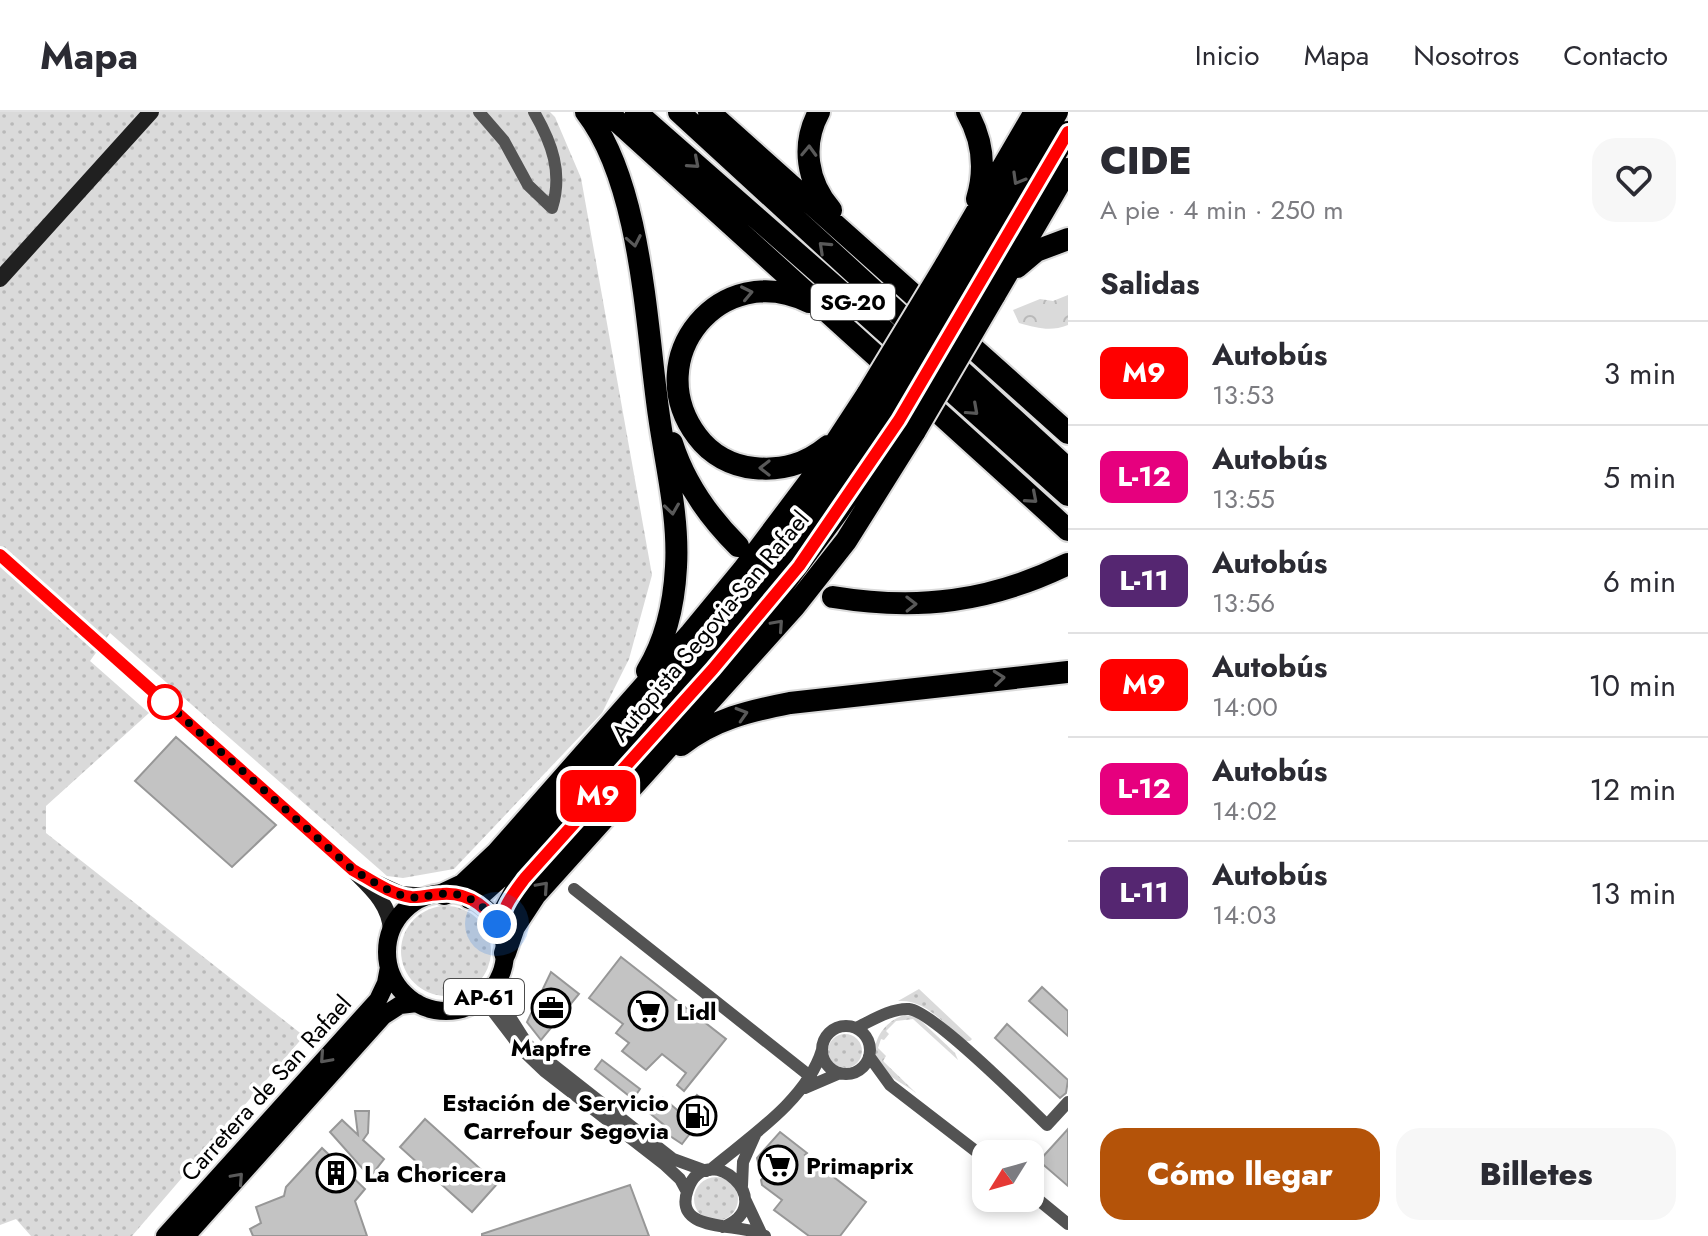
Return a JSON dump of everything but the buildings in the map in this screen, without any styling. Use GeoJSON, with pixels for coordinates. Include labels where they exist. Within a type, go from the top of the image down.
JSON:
{"type":"FeatureCollection","features":[{"type":"Feature","properties":{"kind":"highway"},"geometry":{"type":"LineString","coordinates":[[586,112],[611,153],[620,176],[636,249],[676,537],[675,592],[662,640],[649,668],[611,726]]}},
{"type":"Feature","properties":{"kind":"highway"},"geometry":{"type":"LineString","coordinates":[[607,112],[1068,530]]}},
{"type":"Feature","properties":{"kind":"highway","name":"SG-20"},"geometry":{"type":"LineString","coordinates":[[636,112],[1068,495]]}},
{"type":"Feature","properties":{"kind":"highway","name":"SG-20"},"geometry":{"type":"LineString","coordinates":[[679,112],[1068,469]]}},
{"type":"Feature","properties":{"kind":"highway"},"geometry":{"type":"LineString","coordinates":[[709,112],[1068,433]]}},
{"type":"Feature","properties":{"kind":"highway"},"geometry":{"type":"LineString","coordinates":[[819,112],[808,151],[812,178],[827,204],[877,262]]}},
{"type":"Feature","properties":{"kind":"highway"},"geometry":{"type":"LineString","coordinates":[[967,112],[979,138],[983,170],[973,211],[959,240],[970,281]]}},
{"type":"Feature","properties":{"kind":"highway"},"geometry":{"type":"LineString","coordinates":[[959,240],[1035,112]]}},
{"type":"Feature","properties":{"kind":"highway","name":"Autopista Segovia-San Rafael"},"geometry":{"type":"LineString","coordinates":[[970,281],[1057,112]]}},
{"type":"Feature","properties":{"kind":"highway","name":"Autopista Segovia-San Rafael"},"geometry":{"type":"LineString","coordinates":[[503,943],[501,917],[516,890],[776,595],[837,513],[970,281],[1068,132]]}},
{"type":"Feature","properties":{"kind":"highway"},"geometry":{"type":"LineString","coordinates":[[503,943],[535,895],[794,607],[846,541],[892,413],[970,281],[1068,169]]}},
{"type":"Feature","properties":{"kind":"highway"},"geometry":{"type":"LineString","coordinates":[[970,281],[1003,282],[1024,260],[1048,245],[1068,239]]}},
{"type":"Feature","properties":{"kind":"highway"},"geometry":{"type":"LineString","coordinates":[[850,333],[816,306],[799,297],[768,290],[730,297],[700,322],[683,349],[676,379],[683,413],[703,444],[732,464],[748,468],[791,467],[834,442],[852,418],[892,413]]}},
{"type":"Feature","properties":{"kind":"highway"},"geometry":{"type":"LineString","coordinates":[[646,321],[669,430],[679,462],[705,508],[738,546]]}},
{"type":"Feature","properties":{"kind":"highway"},"geometry":{"type":"LineString","coordinates":[[1012,383],[1048,408],[1068,414]]}},
{"type":"Feature","properties":{"kind":"highway","name":"Autopista Segovia-San Rafael"},"geometry":{"type":"LineString","coordinates":[[470,898],[484,891],[507,870],[718,634],[892,413]]}},
{"type":"Feature","properties":{"kind":"highway"},"geometry":{"type":"LineString","coordinates":[[436,895],[463,885],[485,865],[611,726],[743,570],[815,474],[852,418]]}},
{"type":"Feature","properties":{"kind":"highway"},"geometry":{"type":"LineString","coordinates":[[833,597],[887,604],[936,603],[999,591],[1061,567]]}},
{"type":"Feature","properties":{"kind":"highway"},"geometry":{"type":"LineString","coordinates":[[651,767],[694,735],[719,721],[747,711],[830,697],[1068,672]]}},
{"type":"Feature","properties":{"kind":"main road"},"geometry":{"type":"LineString","coordinates":[[0,279],[151,112]]}},
{"type":"Feature","properties":{"kind":"main road"},"geometry":{"type":"LineString","coordinates":[[0,555],[353,870],[384,904],[389,916],[389,965]]}},
{"type":"Feature","properties":{"kind":"main road"},"geometry":{"type":"LineString","coordinates":[[353,870],[393,892],[412,897],[436,895],[470,898],[492,915],[503,943]]}},
{"type":"Feature","properties":{"kind":"main road"},"geometry":{"type":"LineString","coordinates":[[391,931],[406,910],[436,895]]}},
{"type":"Feature","properties":{"kind":"main road","name":"AP-61"},"geometry":{"type":"LineString","coordinates":[[389,965],[398,986],[417,1003],[445,1011],[471,1005],[495,985],[503,969],[503,943]]}},
{"type":"Feature","properties":{"kind":"main road","name":"Carretera de San Rafael"},"geometry":{"type":"LineString","coordinates":[[165,1236],[378,1000],[386,983],[389,965]]}},
{"type":"Feature","properties":{"kind":"main road","name":"Carretera de San Rafael"},"geometry":{"type":"LineString","coordinates":[[186,1236],[383,1016],[400,1005],[417,1003]]}},
{"type":"Feature","properties":{"kind":"street"},"geometry":{"type":"LineString","coordinates":[[479,112],[504,141],[528,185],[552,208],[558,173],[554,153],[534,112]]}},
{"type":"Feature","properties":{"kind":"street"},"geometry":{"type":"LineString","coordinates":[[574,889],[811,1077]]}},
{"type":"Feature","properties":{"kind":"street"},"geometry":{"type":"LineString","coordinates":[[495,985],[500,1001],[528,1045],[673,1159],[731,1175],[743,1192],[763,1234]]}},
{"type":"Feature","properties":{"kind":"street"},"geometry":{"type":"LineString","coordinates":[[471,1005],[491,1009],[533,1061],[680,1179],[687,1192],[688,1208],[697,1221],[712,1228],[763,1234]]}},
{"type":"Feature","properties":{"kind":"street"},"geometry":{"type":"LineString","coordinates":[[687,1192],[694,1179],[708,1171],[802,1089],[811,1077],[823,1041],[833,1029],[842,1026],[856,1028],[904,1009],[922,1014],[1047,1125],[1068,1102]]}},
{"type":"Feature","properties":{"kind":"street"},"geometry":{"type":"LineString","coordinates":[[802,1089],[863,1067],[874,1035],[889,1013]]}},
{"type":"Feature","properties":{"kind":"street"},"geometry":{"type":"LineString","coordinates":[[856,1028],[865,1036],[869,1052],[890,1085],[972,1148]]}},
{"type":"Feature","properties":{"kind":"street"},"geometry":{"type":"LineString","coordinates":[[822,1050],[829,1067],[890,1085]]}},
{"type":"Feature","properties":{"kind":"street"},"geometry":{"type":"LineString","coordinates":[[723,1227],[739,1216],[743,1162],[762,1126]]}},
{"type":"Feature","properties":{"kind":"street"},"geometry":{"type":"LineString","coordinates":[[1044,1204],[1068,1224]]}},
{"type":"Feature","properties":{"kind":"green space"},"geometry":{"type":"Polygon","coordinates":[[[0,112],[550,112],[581,178],[652,575],[629,659],[602,713],[454,869],[403,878],[387,876],[110,633],[90,661],[149,713],[46,806],[46,833],[304,1036],[132,1236],[31,1236],[16,1219],[0,1225],[0,112]]]}},
{"type":"Feature","properties":{"kind":"green space"},"geometry":{"type":"Polygon","coordinates":[[[1068,295],[1068,325],[1062,327],[1044,328],[1019,323],[1013,310],[1040,299],[1053,301],[1068,295]]]}},
{"type":"Feature","properties":{"kind":"green space"},"geometry":{"type":"Polygon","coordinates":[[[446,906],[463,909],[478,919],[488,934],[491,951],[488,968],[478,983],[463,993],[446,996],[429,993],[414,983],[404,968],[401,951],[404,934],[414,919],[429,909],[446,906]]]}},
{"type":"Feature","properties":{"kind":"green space"},"geometry":{"type":"Polygon","coordinates":[[[919,989],[972,1039],[964,1041],[926,1008],[908,1001],[898,1001],[919,989]]]}},
{"type":"Feature","properties":{"kind":"green space"},"geometry":{"type":"Polygon","coordinates":[[[905,1015],[917,1017],[955,1053],[958,1060],[913,1019],[896,1021],[886,1031],[889,1034],[884,1040],[881,1039],[878,1048],[886,1056],[883,1061],[916,1093],[888,1074],[876,1058],[876,1042],[880,1034],[891,1022],[905,1015]]]}},
{"type":"Feature","properties":{"kind":"green space"},"geometry":{"type":"Polygon","coordinates":[[[845,1034],[857,1039],[862,1051],[857,1063],[845,1068],[833,1063],[828,1051],[833,1039],[845,1034]]]}},
{"type":"Feature","properties":{"kind":"green space"},"geometry":{"type":"Polygon","coordinates":[[[716,1177],[731,1184],[738,1199],[731,1214],[716,1221],[701,1214],[694,1199],[701,1184],[716,1177]]]}},
{"type":"Feature","properties":{"kind":"bus line","name":"M9"},"geometry":{"type":"LineString","coordinates":[[0,555],[353,870],[393,892],[408,896],[447,894],[470,898],[492,915],[502,933],[501,917],[525,878],[713,669],[776,595],[837,513],[899,420],[1068,132]]}},
{"type":"Feature","properties":{"kind":"place","name":"Mapfre"},"geometry":{"type":"Point","coordinates":[551,1008]}},
{"type":"Feature","properties":{"kind":"place","name":"Lidl"},"geometry":{"type":"Point","coordinates":[648,1011]}},
{"type":"Feature","properties":{"kind":"place","name":"Estación de Servicio Carrefour Segovia"},"geometry":{"type":"Point","coordinates":[697,1116]}},
{"type":"Feature","properties":{"kind":"place","name":"Primaprix"},"geometry":{"type":"Point","coordinates":[778,1165]}},
{"type":"Feature","properties":{"kind":"place","name":"La Choricera"},"geometry":{"type":"Point","coordinates":[336,1173]}},
{"type":"Feature","properties":{"kind":"route"},"geometry":{"type":"LineString","coordinates":[[165,702],[161,698],[353,870],[393,892],[408,896],[464,896],[484,908],[497,924]]}}]}
